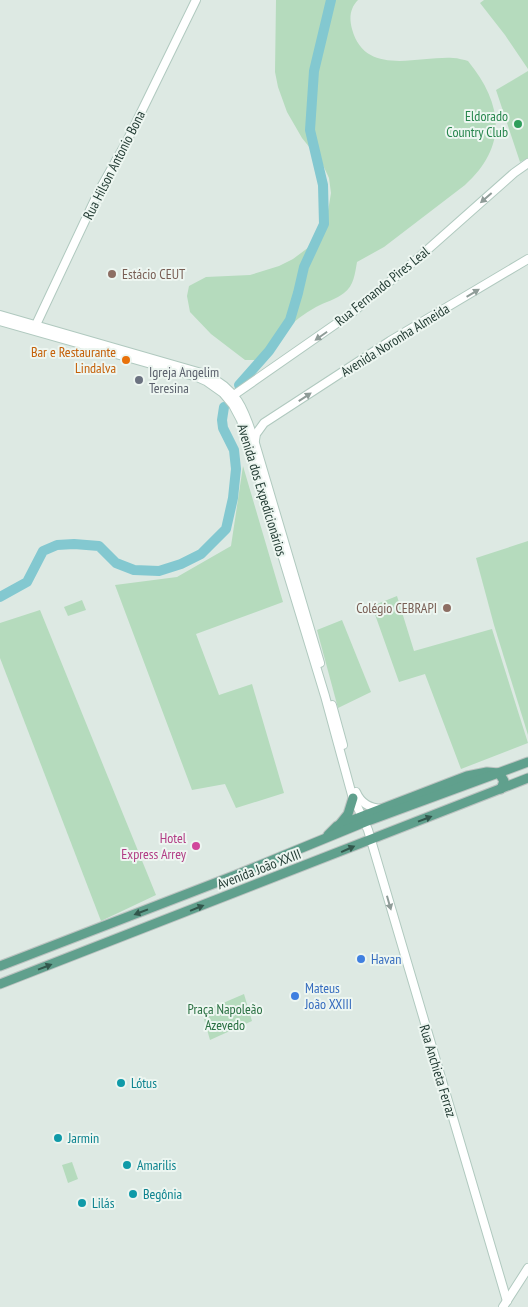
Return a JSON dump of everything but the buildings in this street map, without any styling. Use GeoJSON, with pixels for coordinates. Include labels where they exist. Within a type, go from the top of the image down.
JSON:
{"type":"FeatureCollection","features":[{"type":"Feature","properties":{"kind":"main road","name":"Rua Hilson Antonio Bona"},"geometry":{"type":"LineString","coordinates":[[35,328],[99,191],[127,141],[196,0]]}},
{"type":"Feature","properties":{"kind":"main road","name":"Rua Fernando Pires Leal"},"geometry":{"type":"LineString","coordinates":[[232,397],[353,312],[528,163]]}},
{"type":"Feature","properties":{"kind":"main road","name":"Avenida Noronha Almeida"},"geometry":{"type":"LineString","coordinates":[[264,423],[390,341],[528,259]]}},
{"type":"Feature","properties":{"kind":"main road","name":"Avenida dos Expedicionários"},"geometry":{"type":"LineString","coordinates":[[0,316],[197,377],[232,397],[254,440],[356,798]]}},
{"type":"Feature","properties":{"kind":"main road","name":"Avenida dos Expedicionários"},"geometry":{"type":"LineString","coordinates":[[0,321],[35,328]]}},
{"type":"Feature","properties":{"kind":"main road","name":"Avenida dos Expedicionários"},"geometry":{"type":"LineString","coordinates":[[245,422],[324,696],[363,819]]}},
{"type":"Feature","properties":{"kind":"main road"},"geometry":{"type":"LineString","coordinates":[[245,422],[264,423]]}},
{"type":"Feature","properties":{"kind":"main road"},"geometry":{"type":"LineString","coordinates":[[254,440],[264,423]]}},
{"type":"Feature","properties":{"kind":"main road","name":"Avenida João XXIII"},"geometry":{"type":"LineString","coordinates":[[0,966],[236,875],[322,840],[363,819],[528,762]]}},
{"type":"Feature","properties":{"kind":"main road"},"geometry":{"type":"LineString","coordinates":[[516,767],[514,776],[519,782]]}},
{"type":"Feature","properties":{"kind":"main road"},"geometry":{"type":"LineString","coordinates":[[337,826],[363,819],[382,809],[467,776],[487,772],[498,773],[504,781],[501,789]]}},
{"type":"Feature","properties":{"kind":"main road","name":"Avenida João XXIII"},"geometry":{"type":"LineString","coordinates":[[0,984],[528,778]]}},
{"type":"Feature","properties":{"kind":"main road"},"geometry":{"type":"LineString","coordinates":[[322,840],[348,814],[356,798],[369,807],[382,809]]}},
{"type":"Feature","properties":{"kind":"main road","name":"Rua Anchieta Ferraz"},"geometry":{"type":"LineString","coordinates":[[363,819],[371,840],[505,1304]]}},
{"type":"Feature","properties":{"kind":"main road"},"geometry":{"type":"LineString","coordinates":[[236,875],[238,886],[244,890]]}},
{"type":"Feature","properties":{"kind":"main road"},"geometry":{"type":"LineString","coordinates":[[220,881],[225,889],[225,897]]}},
{"type":"Feature","properties":{"kind":"main road"},"geometry":{"type":"LineString","coordinates":[[505,1304],[528,1268]]}},
{"type":"Feature","properties":{"kind":"green space"},"geometry":{"type":"Polygon","coordinates":[[[276,0],[358,0],[350,17],[351,25],[359,44],[368,54],[380,59],[394,61],[453,58],[468,61],[480,77],[488,93],[494,109],[496,124],[494,140],[489,155],[479,170],[465,185],[384,247],[357,262],[352,283],[344,293],[299,318],[255,360],[245,360],[211,334],[190,312],[187,296],[189,286],[206,277],[250,275],[279,266],[293,259],[309,247],[326,223],[331,193],[329,178],[322,163],[302,138],[287,112],[278,87],[275,72],[276,0]]]}},
{"type":"Feature","properties":{"kind":"green space"},"geometry":{"type":"Polygon","coordinates":[[[484,0],[528,0],[528,69],[480,3],[484,0]]]}},
{"type":"Feature","properties":{"kind":"green space","name":"Eldorado Country Club"},"geometry":{"type":"Polygon","coordinates":[[[528,71],[528,158],[520,162],[496,90],[528,71]]]}},
{"type":"Feature","properties":{"kind":"green space"},"geometry":{"type":"Polygon","coordinates":[[[243,466],[283,602],[196,634],[219,695],[252,684],[284,793],[236,808],[225,784],[192,790],[115,585],[177,577],[231,546],[243,466]]]}},
{"type":"Feature","properties":{"kind":"green space"},"geometry":{"type":"Polygon","coordinates":[[[528,541],[528,735],[494,625],[476,558],[528,541]]]}},
{"type":"Feature","properties":{"kind":"green space"},"geometry":{"type":"Polygon","coordinates":[[[397,596],[414,651],[492,629],[528,743],[461,769],[425,674],[399,682],[372,606],[397,596]]]}},
{"type":"Feature","properties":{"kind":"green space"},"geometry":{"type":"Polygon","coordinates":[[[82,600],[86,610],[68,616],[64,607],[82,600]]]}},
{"type":"Feature","properties":{"kind":"green space"},"geometry":{"type":"Polygon","coordinates":[[[40,610],[156,895],[101,921],[0,658],[0,623],[40,610]]]}},
{"type":"Feature","properties":{"kind":"green space"},"geometry":{"type":"Polygon","coordinates":[[[342,620],[371,692],[338,708],[317,630],[342,620]]]}},
{"type":"Feature","properties":{"kind":"green space","name":"Praça Napoleão Azevedo"},"geometry":{"type":"Polygon","coordinates":[[[244,994],[252,1021],[210,1040],[202,1012],[244,994]]]}},
{"type":"Feature","properties":{"kind":"green space"},"geometry":{"type":"Polygon","coordinates":[[[72,1162],[78,1179],[68,1183],[62,1165],[72,1162]]]}},
{"type":"Feature","properties":{"kind":"waterway"},"geometry":{"type":"LineString","coordinates":[[239,385],[269,351],[290,320],[304,267],[324,224],[323,185],[310,130],[314,71],[331,0]]}},
{"type":"Feature","properties":{"kind":"waterway"},"geometry":{"type":"LineString","coordinates":[[0,597],[27,582],[43,551],[57,545],[99,546],[116,563],[134,570],[159,571],[181,564],[201,554],[226,529],[233,498],[236,469],[234,450],[223,428],[224,407]]}},
{"type":"Feature","properties":{"kind":"place","name":"Eldorado Country Club"},"geometry":{"type":"Point","coordinates":[518,124]}},
{"type":"Feature","properties":{"kind":"place","name":"Estácio CEUT"},"geometry":{"type":"Point","coordinates":[112,274]}},
{"type":"Feature","properties":{"kind":"place","name":"Bar e Restaurante Lindalva"},"geometry":{"type":"Point","coordinates":[126,360]}},
{"type":"Feature","properties":{"kind":"place","name":"Igreja Angelim Teresina"},"geometry":{"type":"Point","coordinates":[139,380]}},
{"type":"Feature","properties":{"kind":"place","name":"Colégio CEBRAPI"},"geometry":{"type":"Point","coordinates":[447,608]}},
{"type":"Feature","properties":{"kind":"place","name":"Hotel Express Arrey"},"geometry":{"type":"Point","coordinates":[196,846]}},
{"type":"Feature","properties":{"kind":"place","name":"Havan"},"geometry":{"type":"Point","coordinates":[361,959]}},
{"type":"Feature","properties":{"kind":"place","name":"Mateus João XXIII"},"geometry":{"type":"Point","coordinates":[295,996]}},
{"type":"Feature","properties":{"kind":"place","name":"Lótus"},"geometry":{"type":"Point","coordinates":[121,1083]}},
{"type":"Feature","properties":{"kind":"place","name":"Jarmin"},"geometry":{"type":"Point","coordinates":[58,1138]}},
{"type":"Feature","properties":{"kind":"place","name":"Amarilis"},"geometry":{"type":"Point","coordinates":[127,1165]}},
{"type":"Feature","properties":{"kind":"place","name":"Begônia"},"geometry":{"type":"Point","coordinates":[133,1194]}},
{"type":"Feature","properties":{"kind":"place","name":"Lilás"},"geometry":{"type":"Point","coordinates":[82,1203]}}]}
